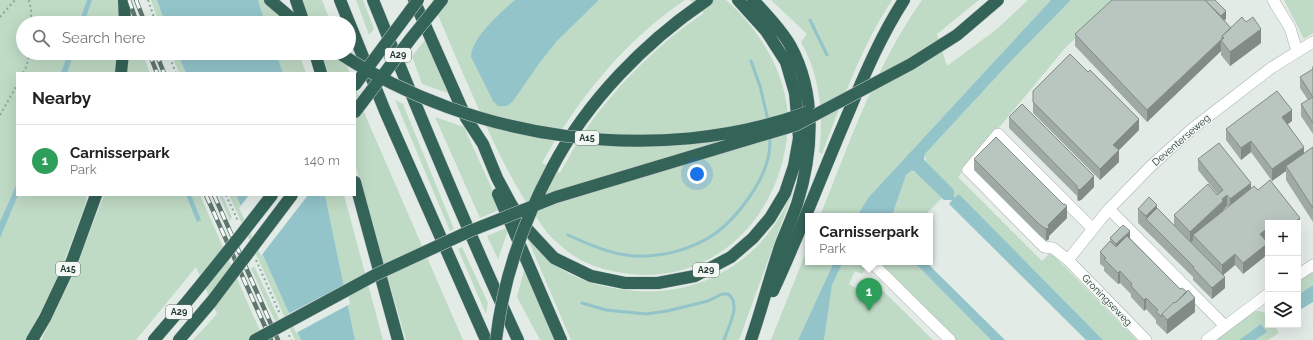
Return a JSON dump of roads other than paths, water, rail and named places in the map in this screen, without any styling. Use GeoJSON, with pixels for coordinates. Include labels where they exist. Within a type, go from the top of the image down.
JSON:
{"type":"FeatureCollection","features":[{"type":"Feature","properties":{"kind":"highway"},"geometry":{"type":"LineString","coordinates":[[124,0],[125,16]]}},
{"type":"Feature","properties":{"kind":"highway"},"geometry":{"type":"LineString","coordinates":[[270,0],[289,16]]}},
{"type":"Feature","properties":{"kind":"highway"},"geometry":{"type":"LineString","coordinates":[[296,0],[302,16]]}},
{"type":"Feature","properties":{"kind":"highway"},"geometry":{"type":"LineString","coordinates":[[340,0],[346,16]]}},
{"type":"Feature","properties":{"kind":"highway"},"geometry":{"type":"LineString","coordinates":[[373,0],[479,256],[518,340]]}},
{"type":"Feature","properties":{"kind":"highway"},"geometry":{"type":"LineString","coordinates":[[414,0],[561,340]]}},
{"type":"Feature","properties":{"kind":"highway","name":"A29"},"geometry":{"type":"LineString","coordinates":[[356,84],[418,0]]}},
{"type":"Feature","properties":{"kind":"highway"},"geometry":{"type":"LineString","coordinates":[[403,22],[424,0]]}},
{"type":"Feature","properties":{"kind":"highway","name":"A29"},"geometry":{"type":"LineString","coordinates":[[356,111],[442,0]]}},
{"type":"Feature","properties":{"kind":"highway","name":"A29"},"geometry":{"type":"LineString","coordinates":[[466,118],[483,144],[497,178],[511,204],[528,230],[554,258],[591,276],[625,283],[658,283],[695,276],[731,257],[753,238],[770,218],[786,192],[794,166],[798,145],[799,138],[795,93],[786,62],[766,31],[738,0]]}},
{"type":"Feature","properties":{"kind":"highway"},"geometry":{"type":"LineString","coordinates":[[753,0],[776,25],[790,45],[801,69],[808,97],[810,135],[804,179],[781,244],[753,335]]}},
{"type":"Feature","properties":{"kind":"highway"},"geometry":{"type":"LineString","coordinates":[[807,213],[868,65],[904,0]]}},
{"type":"Feature","properties":{"kind":"highway"},"geometry":{"type":"LineString","coordinates":[[255,340],[377,274],[470,231],[556,197],[796,125],[911,64],[957,35],[998,0]]}},
{"type":"Feature","properties":{"kind":"highway"},"geometry":{"type":"LineString","coordinates":[[496,340],[505,288],[516,249],[530,212],[552,168],[578,126],[615,79],[656,39],[703,3]]}},
{"type":"Feature","properties":{"kind":"highway"},"geometry":{"type":"LineString","coordinates":[[356,39],[385,111],[486,340]]}},
{"type":"Feature","properties":{"kind":"highway"},"geometry":{"type":"LineString","coordinates":[[121,72],[122,60]]}},
{"type":"Feature","properties":{"kind":"highway"},"geometry":{"type":"LineString","coordinates":[[317,60],[321,72]]}},
{"type":"Feature","properties":{"kind":"highway","name":"A15"},"geometry":{"type":"LineString","coordinates":[[350,60],[363,68],[418,95],[469,114],[552,135],[588,139],[660,140],[698,137],[735,131],[804,114],[846,98]]}},
{"type":"Feature","properties":{"kind":"highway"},"geometry":{"type":"LineString","coordinates":[[356,186],[398,340]]}},
{"type":"Feature","properties":{"kind":"highway","name":"A15"},"geometry":{"type":"LineString","coordinates":[[32,340],[45,318],[72,261],[96,196]]}},
{"type":"Feature","properties":{"kind":"highway","name":"A29"},"geometry":{"type":"LineString","coordinates":[[154,340],[203,282],[271,196]]}},
{"type":"Feature","properties":{"kind":"highway","name":"A29"},"geometry":{"type":"LineString","coordinates":[[179,340],[212,301],[291,196]]}},
{"type":"Feature","properties":{"kind":"highway"},"geometry":{"type":"LineString","coordinates":[[753,335],[805,218]]}},
{"type":"Feature","properties":{"kind":"street"},"geometry":{"type":"LineString","coordinates":[[1273,0],[1290,28],[1297,51]]}},
{"type":"Feature","properties":{"kind":"street","name":"Deventerseweg"},"geometry":{"type":"LineString","coordinates":[[1068,260],[1109,209],[1151,166],[1192,129],[1271,68],[1313,42]]}},
{"type":"Feature","properties":{"kind":"street","name":"Groningseweg"},"geometry":{"type":"LineString","coordinates":[[1093,229],[998,134],[968,170],[1044,248],[1053,248],[1068,260],[1146,340]]}},
{"type":"Feature","properties":{"kind":"street"},"geometry":{"type":"LineString","coordinates":[[1109,209],[1225,326]]}},
{"type":"Feature","properties":{"kind":"street"},"geometry":{"type":"LineString","coordinates":[[874,265],[950,340]]}},
{"type":"Feature","properties":{"kind":"street"},"geometry":{"type":"LineString","coordinates":[[1301,273],[1313,265]]}},
{"type":"Feature","properties":{"kind":"street"},"geometry":{"type":"LineString","coordinates":[[1207,340],[1265,296]]}},
{"type":"Feature","properties":{"kind":"water"},"geometry":{"type":"Polygon","coordinates":[[[87,0],[92,0],[86,16],[81,16],[87,0]]]}},
{"type":"Feature","properties":{"kind":"water"},"geometry":{"type":"Polygon","coordinates":[[[157,0],[258,0],[263,16],[163,16],[157,0]]]}},
{"type":"Feature","properties":{"kind":"water"},"geometry":{"type":"Polygon","coordinates":[[[515,0],[599,0],[557,41],[513,101],[507,106],[498,106],[493,101],[471,57],[472,50],[481,34],[495,18],[515,0]]]}},
{"type":"Feature","properties":{"kind":"water"},"geometry":{"type":"Polygon","coordinates":[[[1051,0],[1071,0],[1011,61],[925,154],[924,159],[954,190],[954,198],[959,194],[1103,340],[1086,340],[949,204],[952,200],[944,200],[914,171],[911,171],[906,175],[893,213],[859,213],[868,198],[1051,0]]]}},
{"type":"Feature","properties":{"kind":"water"},"geometry":{"type":"Polygon","coordinates":[[[66,60],[72,60],[67,72],[61,72],[66,60]]]}},
{"type":"Feature","properties":{"kind":"water"},"geometry":{"type":"Polygon","coordinates":[[[180,60],[278,60],[283,72],[186,72],[180,60]]]}},
{"type":"Feature","properties":{"kind":"water"},"geometry":{"type":"Polygon","coordinates":[[[16,185],[16,196],[18,196],[0,238],[0,222],[16,185]]]}},
{"type":"Feature","properties":{"kind":"water"},"geometry":{"type":"Polygon","coordinates":[[[186,196],[191,196],[201,220],[197,222],[186,196]]]}},
{"type":"Feature","properties":{"kind":"water"},"geometry":{"type":"Polygon","coordinates":[[[236,196],[325,196],[355,340],[301,340],[236,196]]]}},
{"type":"Feature","properties":{"kind":"water"},"geometry":{"type":"Polygon","coordinates":[[[833,265],[842,265],[832,285],[824,340],[798,340],[833,265]]]}},
{"type":"Feature","properties":{"kind":"water"},"geometry":{"type":"Polygon","coordinates":[[[917,265],[929,265],[1005,340],[991,340],[917,265]]]}},
{"type":"Feature","properties":{"kind":"water"},"geometry":{"type":"Polygon","coordinates":[[[1313,285],[1313,302],[1301,309],[1301,293],[1313,285]]]}},
{"type":"Feature","properties":{"kind":"water"},"geometry":{"type":"Polygon","coordinates":[[[1261,324],[1267,332],[1255,340],[1239,340],[1261,324]]]}},
{"type":"Feature","properties":{"kind":"waterway"},"geometry":{"type":"LineString","coordinates":[[810,20],[827,55]]}},
{"type":"Feature","properties":{"kind":"waterway"},"geometry":{"type":"LineString","coordinates":[[751,61],[760,86],[768,120]]}},
{"type":"Feature","properties":{"kind":"waterway"},"geometry":{"type":"LineString","coordinates":[[568,235],[606,250],[637,256],[665,254],[700,242],[724,227],[739,211],[759,182],[768,159],[770,135]]}},
{"type":"Feature","properties":{"kind":"waterway"},"geometry":{"type":"LineString","coordinates":[[582,303],[606,310],[646,314],[667,311],[708,301],[722,294],[728,294],[732,298],[734,310],[724,340]]}},
{"type":"Feature","properties":{"kind":"railway"},"geometry":{"type":"LineString","coordinates":[[129,0],[135,16]]}},
{"type":"Feature","properties":{"kind":"railway"},"geometry":{"type":"LineString","coordinates":[[136,0],[142,16]]}},
{"type":"Feature","properties":{"kind":"railway"},"geometry":{"type":"LineString","coordinates":[[152,60],[157,72]]}},
{"type":"Feature","properties":{"kind":"railway"},"geometry":{"type":"LineString","coordinates":[[159,60],[164,72]]}},
{"type":"Feature","properties":{"kind":"railway"},"geometry":{"type":"LineString","coordinates":[[206,196],[271,340]]}},
{"type":"Feature","properties":{"kind":"railway"},"geometry":{"type":"LineString","coordinates":[[214,196],[278,340]]}},
{"type":"Feature","properties":{"kind":"place","name":"Carnisserpark"},"geometry":{"type":"Point","coordinates":[869,311]}}]}
